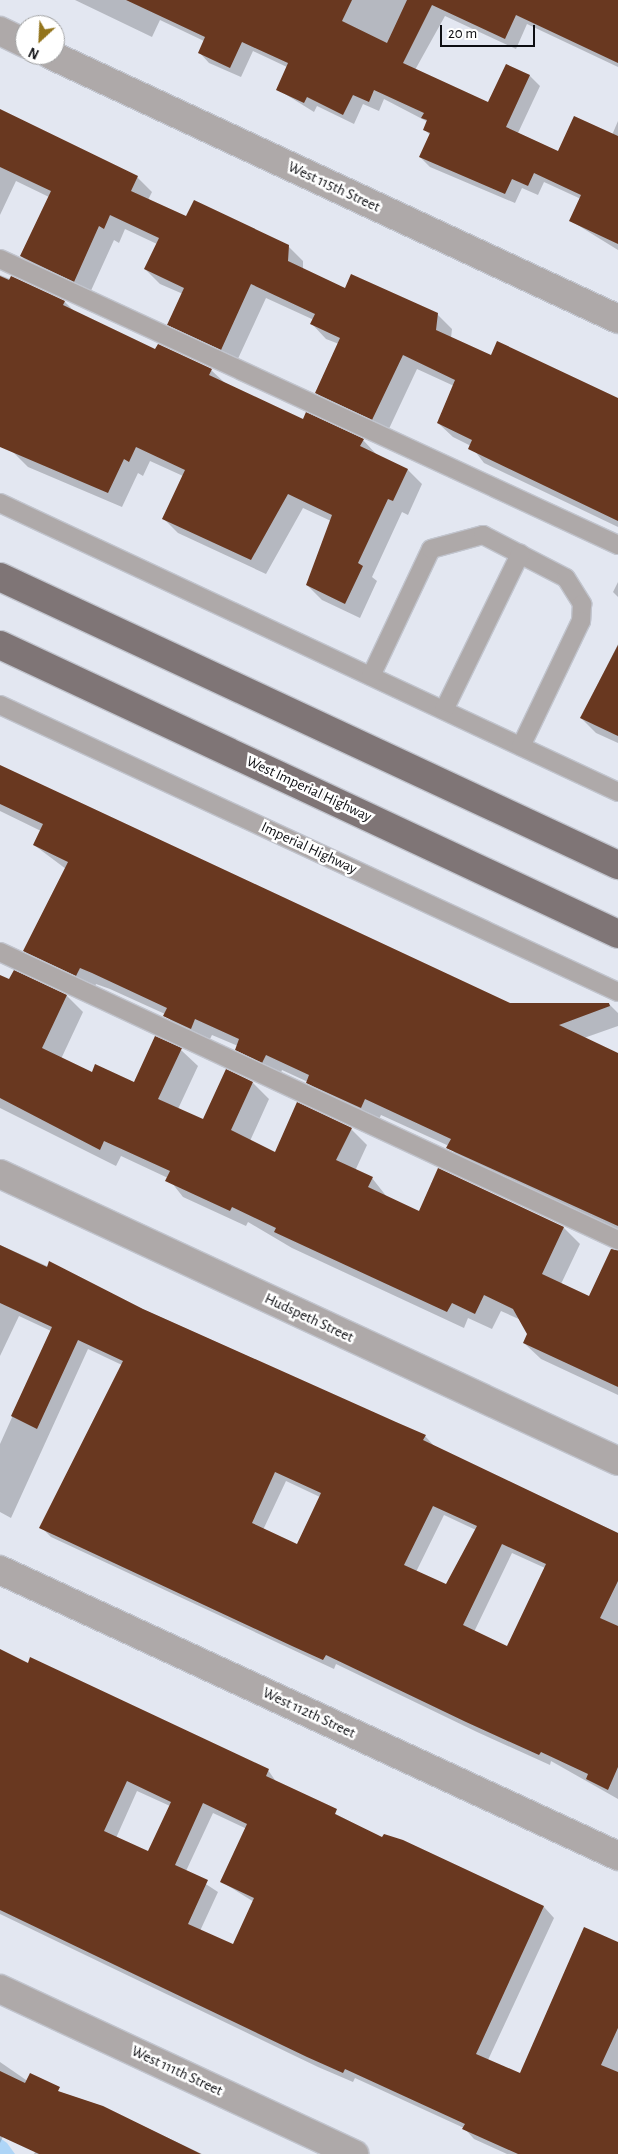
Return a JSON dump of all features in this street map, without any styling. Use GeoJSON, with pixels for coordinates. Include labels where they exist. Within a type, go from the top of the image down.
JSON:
{"type":"FeatureCollection","features":[{"type":"Feature","properties":{"kind":"main road"},"geometry":{"type":"LineString","coordinates":[[0,577],[618,864]]}},
{"type":"Feature","properties":{"kind":"main road","name":"West Imperial Highway"},"geometry":{"type":"LineString","coordinates":[[0,645],[618,934]]}},
{"type":"Feature","properties":{"kind":"street"},"geometry":{"type":"LineString","coordinates":[[0,31],[15,38]]}},
{"type":"Feature","properties":{"kind":"street","name":"West 115th Street"},"geometry":{"type":"LineString","coordinates":[[65,62],[618,319]]}},
{"type":"Feature","properties":{"kind":"street","name":"Hudspeth Street"},"geometry":{"type":"LineString","coordinates":[[0,1174],[618,1461]]}},
{"type":"Feature","properties":{"kind":"street","name":"West 112th Street"},"geometry":{"type":"LineString","coordinates":[[0,1570],[618,1856]]}},
{"type":"Feature","properties":{"kind":"street","name":"West 111th Street"},"geometry":{"type":"LineString","coordinates":[[0,1989],[354,2154]]}},
{"type":"Feature","properties":{"kind":"lane"},"geometry":{"type":"LineString","coordinates":[[0,258],[618,545]]}},
{"type":"Feature","properties":{"kind":"lane"},"geometry":{"type":"LineString","coordinates":[[0,503],[618,792]]}},
{"type":"Feature","properties":{"kind":"lane"},"geometry":{"type":"LineString","coordinates":[[370,676],[431,549],[483,535],[566,578],[582,604],[581,621],[522,746]]}},
{"type":"Feature","properties":{"kind":"lane"},"geometry":{"type":"LineString","coordinates":[[444,710],[520,554]]}},
{"type":"Feature","properties":{"kind":"lane","name":"Imperial Highway"},"geometry":{"type":"LineString","coordinates":[[0,705],[618,992]]}},
{"type":"Feature","properties":{"kind":"lane"},"geometry":{"type":"LineString","coordinates":[[0,952],[618,1240]]}},
{"type":"Feature","properties":{"kind":"water"},"geometry":{"type":"Polygon","coordinates":[[[0,2138],[7,2143],[15,2154],[0,2154],[0,2138]]]}},
{"type":"Feature","properties":{"kind":"building"},"geometry":{"type":"Polygon","coordinates":[[[126,0],[352,0],[342,21],[387,43],[407,0],[618,0],[618,63],[516,15],[505,39],[432,5],[403,63],[488,102],[506,64],[530,75],[506,127],[558,151],[574,116],[618,136],[618,244],[569,221],[581,195],[534,173],[528,186],[512,179],[505,194],[419,157],[430,133],[423,130],[427,120],[421,118],[424,113],[374,90],[369,102],[353,95],[343,115],[307,97],[304,103],[276,90],[288,63],[242,42],[230,68],[198,53],[205,37],[126,0]]]}},
{"type":"Feature","properties":{"kind":"building"},"geometry":{"type":"Polygon","coordinates":[[[0,109],[138,176],[131,191],[186,216],[194,200],[289,245],[288,261],[345,288],[351,274],[438,313],[436,330],[491,355],[497,341],[618,398],[618,521],[468,449],[472,440],[437,423],[455,380],[403,355],[372,420],[315,393],[340,338],[310,324],[315,314],[251,284],[221,350],[167,325],[184,288],[144,269],[159,238],[110,215],[104,229],[99,226],[74,282],[20,256],[51,191],[0,167],[0,109]]]}},
{"type":"Feature","properties":{"kind":"building"},"geometry":{"type":"Polygon","coordinates":[[[0,276],[9,280],[11,276],[65,301],[63,305],[155,349],[158,344],[212,369],[209,375],[303,419],[306,412],[364,439],[360,446],[408,469],[393,501],[388,499],[358,563],[363,566],[345,604],[306,585],[332,515],[288,494],[251,560],[162,519],[185,470],[136,447],[129,462],[124,459],[108,493],[0,447],[0,276]]]}},
{"type":"Feature","properties":{"kind":"building"},"geometry":{"type":"Polygon","coordinates":[[[618,645],[618,736],[580,718],[618,645]]]}},
{"type":"Feature","properties":{"kind":"building"},"geometry":{"type":"Polygon","coordinates":[[[0,765],[510,1003],[609,1003],[610,1006],[559,1025],[618,1053],[618,1226],[446,1148],[451,1139],[365,1099],[361,1108],[306,1083],[309,1075],[266,1055],[262,1063],[235,1050],[239,1039],[195,1019],[191,1029],[163,1016],[167,1008],[92,973],[80,968],[76,976],[23,951],[68,862],[33,845],[43,824],[0,804],[0,765]]]}},
{"type":"Feature","properties":{"kind":"building"},"geometry":{"type":"Polygon","coordinates":[[[14,970],[67,995],[42,1048],[92,1072],[95,1064],[134,1082],[155,1036],[182,1048],[158,1099],[203,1119],[226,1069],[253,1082],[231,1130],[275,1152],[297,1102],[352,1128],[336,1160],[373,1177],[368,1187],[419,1211],[438,1168],[564,1227],[542,1274],[589,1296],[611,1249],[618,1250],[618,1387],[523,1343],[527,1334],[513,1309],[484,1295],[475,1314],[452,1303],[447,1312],[274,1232],[276,1228],[232,1207],[230,1211],[165,1181],[170,1171],[104,1141],[100,1150],[0,1098],[0,975],[9,979],[14,970]]]}},
{"type":"Feature","properties":{"kind":"building"},"geometry":{"type":"Polygon","coordinates":[[[0,1245],[47,1267],[49,1261],[143,1309],[426,1435],[423,1440],[618,1533],[618,1581],[600,1618],[618,1626],[618,1767],[608,1790],[586,1779],[588,1774],[541,1752],[539,1755],[326,1655],[323,1660],[39,1528],[123,1361],[78,1340],[37,1429],[11,1416],[52,1327],[0,1303],[0,1245]],[[275,1472],[252,1523],[297,1544],[321,1493],[275,1472]],[[433,1506],[404,1565],[446,1584],[477,1526],[433,1506]],[[502,1544],[463,1625],[507,1646],[546,1564],[502,1544]]]}},
{"type":"Feature","properties":{"kind":"building"},"geometry":{"type":"Polygon","coordinates":[[[0,1649],[28,1663],[30,1657],[269,1769],[266,1776],[337,1809],[335,1814],[382,1837],[384,1834],[403,1840],[544,1906],[476,2054],[520,2073],[584,1927],[618,1942],[618,2028],[601,2065],[618,2072],[618,2154],[518,2154],[462,2129],[465,2124],[345,2069],[343,2073],[307,2057],[0,1910],[0,1649]],[[127,1781],[104,1831],[148,1851],[171,1802],[127,1781]],[[203,1803],[175,1865],[208,1880],[188,1924],[233,1944],[254,1898],[220,1882],[247,1824],[203,1803]]]}},
{"type":"Feature","properties":{"kind":"building"},"geometry":{"type":"Polygon","coordinates":[[[0,2071],[25,2083],[30,2073],[60,2087],[58,2091],[103,2106],[201,2154],[39,2154],[0,2136],[0,2071]]]}}]}
